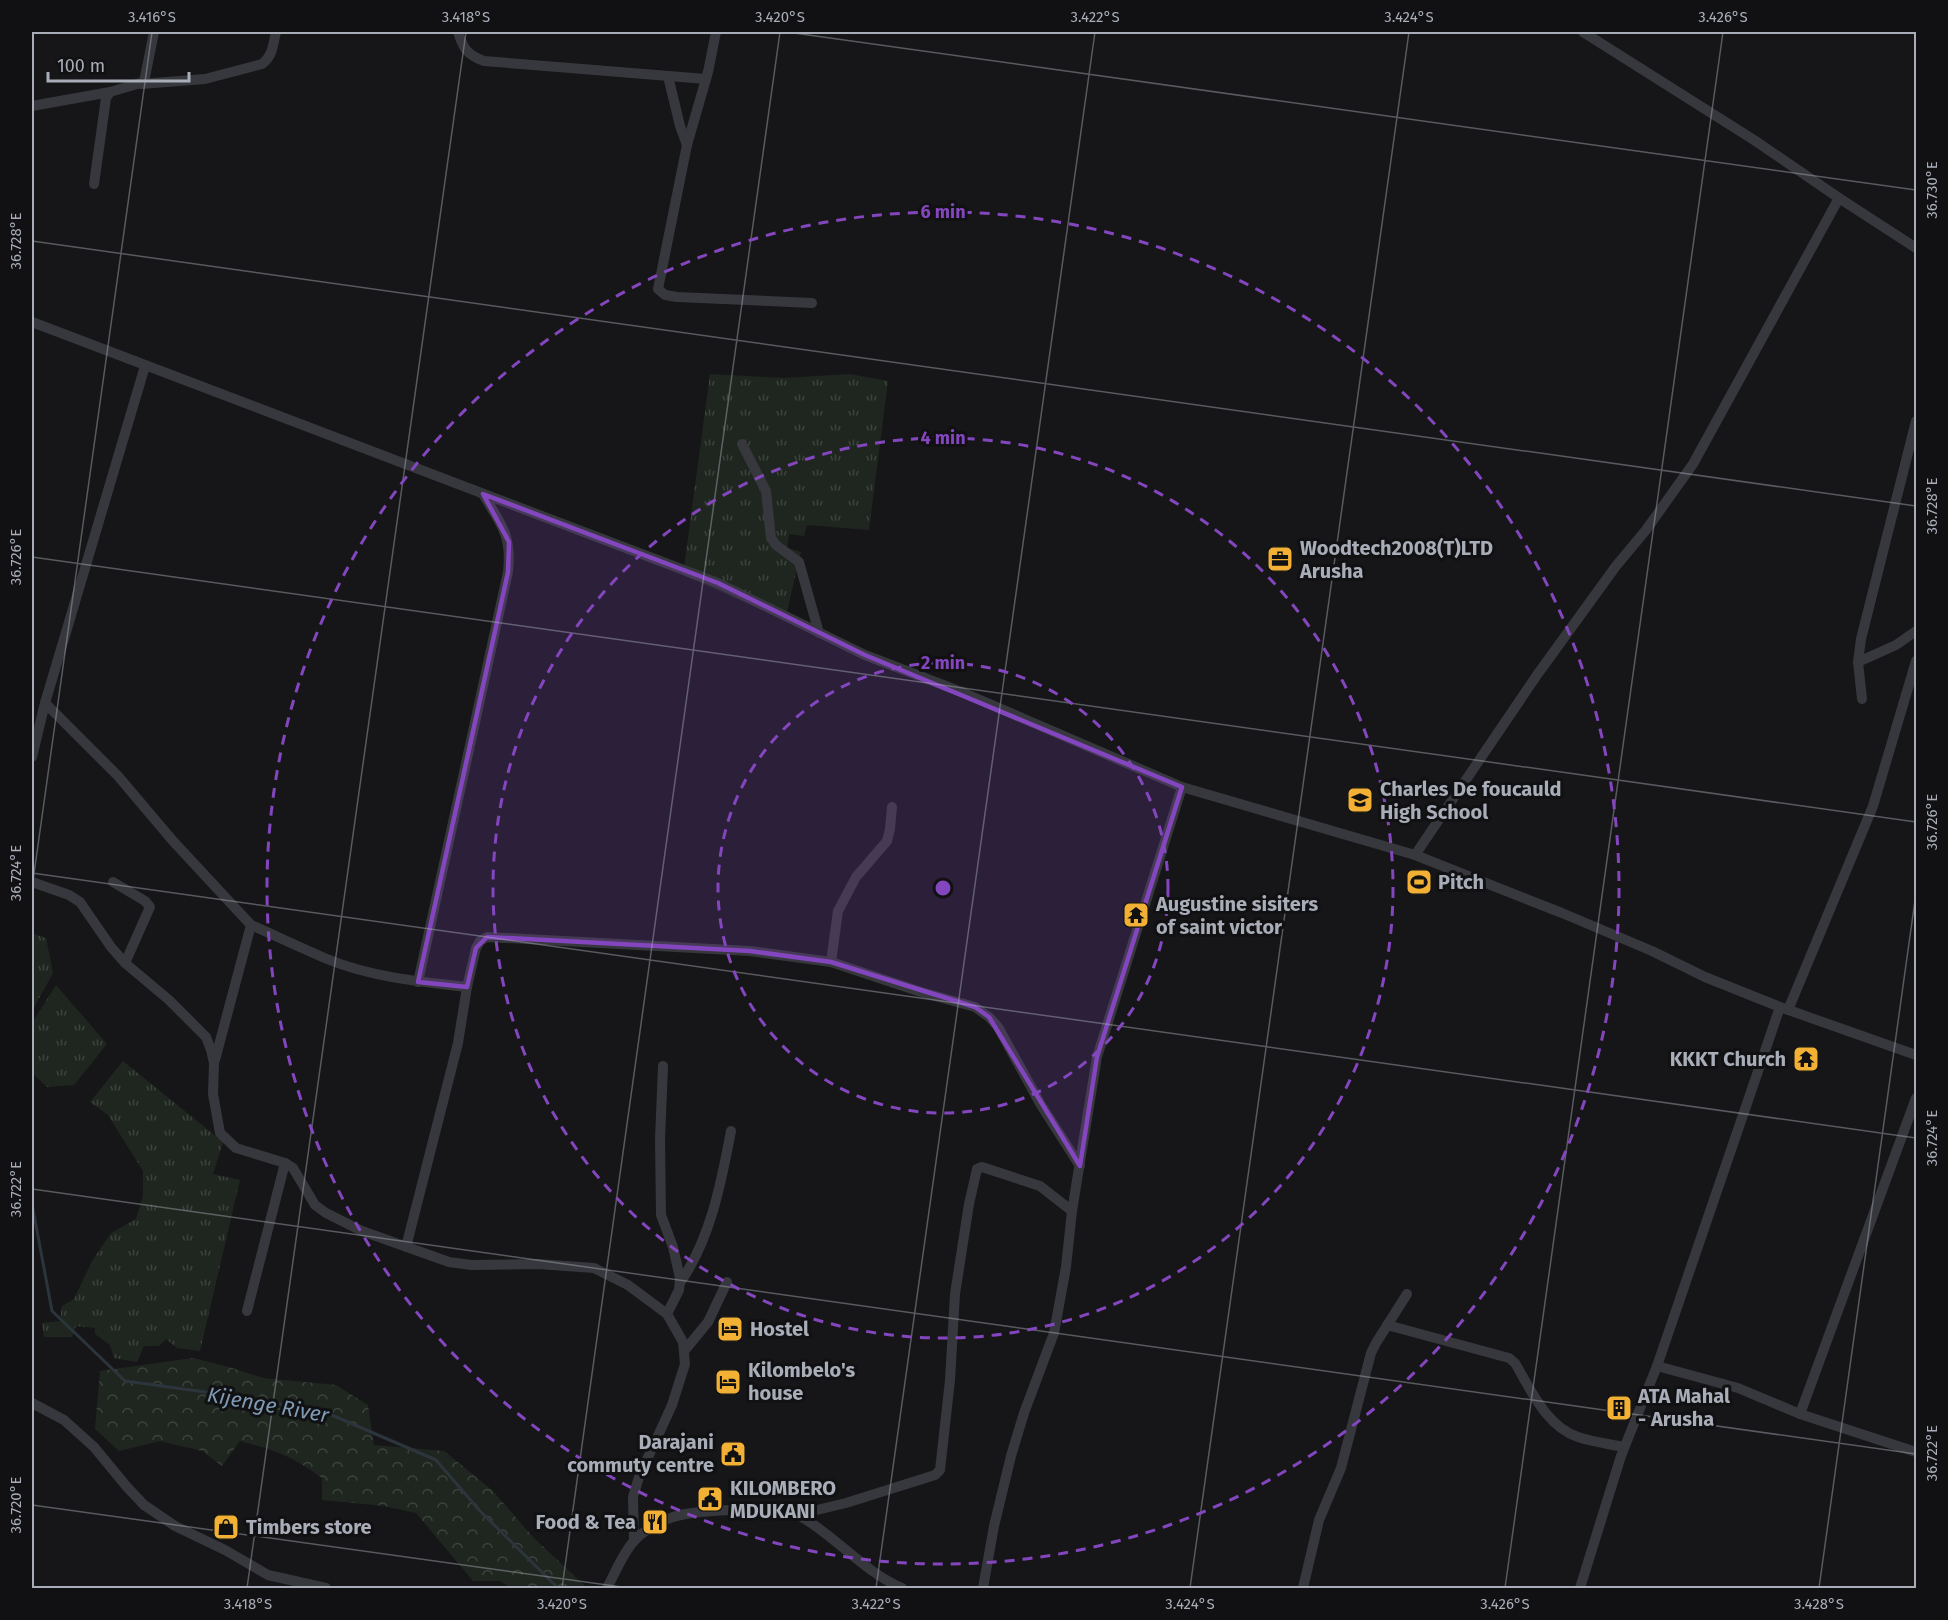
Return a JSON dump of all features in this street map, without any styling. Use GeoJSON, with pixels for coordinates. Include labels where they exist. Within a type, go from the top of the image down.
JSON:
{"type":"FeatureCollection","features":[{"type":"Feature","properties":{"kind":"street"},"geometry":{"type":"LineString","coordinates":[[141,84],[145,78],[154,32]]}},
{"type":"Feature","properties":{"kind":"street"},"geometry":{"type":"LineString","coordinates":[[32,106],[141,84],[205,79],[262,64],[272,54],[276,32]]}},
{"type":"Feature","properties":{"kind":"street"},"geometry":{"type":"LineString","coordinates":[[458,32],[466,52],[483,61],[706,79]]}},
{"type":"Feature","properties":{"kind":"street"},"geometry":{"type":"LineString","coordinates":[[716,32],[706,79],[687,145],[658,289],[660,293],[676,297],[812,303]]}},
{"type":"Feature","properties":{"kind":"street"},"geometry":{"type":"LineString","coordinates":[[1583,32],[1754,140],[1917,248]]}},
{"type":"Feature","properties":{"kind":"street"},"geometry":{"type":"LineString","coordinates":[[668,76],[687,145]]}},
{"type":"Feature","properties":{"kind":"street"},"geometry":{"type":"LineString","coordinates":[[94,184],[106,98],[110,92]]}},
{"type":"Feature","properties":{"kind":"street"},"geometry":{"type":"LineString","coordinates":[[1415,855],[1537,675],[1693,464],[1839,198]]}},
{"type":"Feature","properties":{"kind":"street"},"geometry":{"type":"LineString","coordinates":[[32,322],[718,583],[865,655],[964,693],[1182,787],[1415,855],[1562,913],[1652,951],[1705,977],[1784,1009],[1917,1055]]}},
{"type":"Feature","properties":{"kind":"street"},"geometry":{"type":"LineString","coordinates":[[32,757],[45,703],[146,366]]}},
{"type":"Feature","properties":{"kind":"street"},"geometry":{"type":"LineString","coordinates":[[1862,699],[1858,662],[1861,639],[1917,421]]}},
{"type":"Feature","properties":{"kind":"street"},"geometry":{"type":"LineString","coordinates":[[742,444],[766,491],[771,538],[776,545],[799,562],[819,633]]}},
{"type":"Feature","properties":{"kind":"street"},"geometry":{"type":"LineString","coordinates":[[418,982],[508,572],[509,542],[503,527],[483,494]]}},
{"type":"Feature","properties":{"kind":"street"},"geometry":{"type":"LineString","coordinates":[[1858,662],[1896,645],[1917,632]]}},
{"type":"Feature","properties":{"kind":"street"},"geometry":{"type":"LineString","coordinates":[[1581,1588],[1624,1447],[1657,1366],[1784,1009],[1873,806],[1917,660]]}},
{"type":"Feature","properties":{"kind":"street"},"geometry":{"type":"LineString","coordinates":[[45,703],[118,776],[173,841],[251,925],[328,959],[356,968],[418,982],[467,987]]}},
{"type":"Feature","properties":{"kind":"street"},"geometry":{"type":"LineString","coordinates":[[983,1588],[994,1526],[1011,1455],[1054,1333],[1097,1057],[1182,787]]}},
{"type":"Feature","properties":{"kind":"street"},"geometry":{"type":"LineString","coordinates":[[831,962],[838,911],[856,877],[887,841],[891,829],[892,807]]}},
{"type":"Feature","properties":{"kind":"street"},"geometry":{"type":"LineString","coordinates":[[32,882],[69,895],[80,903],[125,963],[169,1000],[206,1037],[214,1063]]}},
{"type":"Feature","properties":{"kind":"street"},"geometry":{"type":"LineString","coordinates":[[113,882],[145,901],[150,907],[125,963]]}},
{"type":"Feature","properties":{"kind":"street"},"geometry":{"type":"LineString","coordinates":[[251,925],[214,1063],[213,1094],[220,1133],[236,1148],[285,1163],[292,1168],[315,1205],[362,1231],[449,1262],[471,1265],[538,1264],[594,1268],[628,1285],[667,1314],[679,1333],[685,1350],[685,1364],[681,1381],[639,1477],[633,1497],[634,1541]]}},
{"type":"Feature","properties":{"kind":"street"},"geometry":{"type":"LineString","coordinates":[[405,1247],[458,1042],[476,948],[480,941],[488,937],[750,951],[831,962],[975,1007],[990,1017],[998,1027],[1041,1105],[1080,1166]]}},
{"type":"Feature","properties":{"kind":"street"},"geometry":{"type":"LineString","coordinates":[[663,1066],[660,1139],[661,1215],[680,1270],[680,1283],[676,1297],[667,1314]]}},
{"type":"Feature","properties":{"kind":"street"},"geometry":{"type":"LineString","coordinates":[[1800,1414],[1917,1098]]}},
{"type":"Feature","properties":{"kind":"street"},"geometry":{"type":"LineString","coordinates":[[680,1283],[689,1270],[710,1221],[721,1186],[731,1131]]}},
{"type":"Feature","properties":{"kind":"street"},"geometry":{"type":"LineString","coordinates":[[247,1311],[285,1163]]}},
{"type":"Feature","properties":{"kind":"street"},"geometry":{"type":"LineString","coordinates":[[796,1515],[852,1502],[934,1475],[940,1470],[950,1380],[955,1294],[969,1204],[979,1168],[1003,1172],[1019,1180],[1040,1186],[1072,1211]]}},
{"type":"Feature","properties":{"kind":"street"},"geometry":{"type":"LineString","coordinates":[[685,1350],[708,1323],[727,1282]]}},
{"type":"Feature","properties":{"kind":"street"},"geometry":{"type":"LineString","coordinates":[[1304,1588],[1321,1511],[1341,1468],[1371,1353],[1407,1294]]}},
{"type":"Feature","properties":{"kind":"street"},"geometry":{"type":"LineString","coordinates":[[1387,1325],[1509,1358],[1515,1363],[1545,1412],[1556,1424],[1578,1437],[1624,1447]]}},
{"type":"Feature","properties":{"kind":"street"},"geometry":{"type":"LineString","coordinates":[[1657,1366],[1738,1388],[1800,1414],[1917,1452]]}},
{"type":"Feature","properties":{"kind":"street"},"geometry":{"type":"LineString","coordinates":[[32,1404],[64,1420],[94,1447],[126,1487],[144,1505],[175,1526],[225,1550],[268,1575],[326,1588]]}},
{"type":"Feature","properties":{"kind":"street"},"geometry":{"type":"LineString","coordinates":[[607,1588],[634,1541],[661,1522],[676,1516],[695,1513],[744,1510],[796,1515],[805,1518],[879,1576],[902,1588]]}},
{"type":"Feature","properties":{"kind":"highlighted area"},"geometry":{"type":"Polygon","coordinates":[[[483,494],[718,583],[865,655],[1182,787],[1097,1057],[1080,1166],[989,1017],[975,1007],[831,962],[750,951],[487,937],[476,948],[467,987],[418,982],[508,572],[509,542],[483,494]]]}},
{"type":"Feature","properties":{"kind":"green space"},"geometry":{"type":"Polygon","coordinates":[[[710,374],[784,378],[850,374],[888,381],[869,530],[807,525],[804,536],[789,534],[787,548],[801,552],[785,620],[683,575],[710,374]]]}},
{"type":"Feature","properties":{"kind":"green space"},"geometry":{"type":"Polygon","coordinates":[[[32,933],[46,938],[53,973],[32,1011],[32,933]]]}},
{"type":"Feature","properties":{"kind":"green space"},"geometry":{"type":"Polygon","coordinates":[[[56,985],[107,1044],[74,1085],[47,1087],[32,1073],[32,1023],[56,985]]]}},
{"type":"Feature","properties":{"kind":"green space"},"geometry":{"type":"Polygon","coordinates":[[[123,1061],[223,1142],[213,1174],[240,1180],[200,1351],[177,1348],[166,1339],[159,1346],[144,1346],[137,1362],[114,1358],[110,1345],[95,1334],[95,1328],[76,1326],[72,1337],[44,1337],[42,1323],[60,1321],[62,1306],[74,1299],[92,1261],[111,1233],[136,1219],[143,1196],[143,1171],[108,1115],[90,1102],[123,1061]]]}},
{"type":"Feature","properties":{"kind":"green space"},"geometry":{"type":"Polygon","coordinates":[[[193,1358],[263,1378],[336,1385],[368,1405],[374,1445],[444,1451],[492,1490],[533,1537],[585,1586],[592,1588],[512,1588],[500,1581],[473,1581],[416,1513],[384,1506],[322,1500],[322,1478],[302,1464],[264,1447],[240,1441],[222,1466],[202,1451],[160,1441],[119,1451],[95,1429],[100,1371],[193,1358]]]}},
{"type":"Feature","properties":{"kind":"waterway","name":"Kijenge River"},"geometry":{"type":"LineString","coordinates":[[32,1204],[52,1311],[125,1381],[242,1397],[327,1413],[436,1460],[480,1511],[558,1588]]}},
{"type":"Feature","properties":{"kind":"place","name":"Woodtech2008(T)LTD Arusha"},"geometry":{"type":"Point","coordinates":[1280,559]}},
{"type":"Feature","properties":{"kind":"place","name":"Charles De foucauld High School"},"geometry":{"type":"Point","coordinates":[1360,800]}},
{"type":"Feature","properties":{"kind":"place","name":"Pitch"},"geometry":{"type":"Point","coordinates":[1419,882]}},
{"type":"Feature","properties":{"kind":"place","name":"Augustine sisiters of saint victor"},"geometry":{"type":"Point","coordinates":[1136,915]}},
{"type":"Feature","properties":{"kind":"place","name":"KKKT Church"},"geometry":{"type":"Point","coordinates":[1806,1059]}},
{"type":"Feature","properties":{"kind":"place","name":"Hostel"},"geometry":{"type":"Point","coordinates":[730,1329]}},
{"type":"Feature","properties":{"kind":"place","name":"Kilombelo's house"},"geometry":{"type":"Point","coordinates":[728,1382]}},
{"type":"Feature","properties":{"kind":"place","name":"ATA Mahal - Arusha"},"geometry":{"type":"Point","coordinates":[1619,1408]}},
{"type":"Feature","properties":{"kind":"place","name":"Darajani commuty centre"},"geometry":{"type":"Point","coordinates":[733,1454]}},
{"type":"Feature","properties":{"kind":"place","name":"KILOMBERO MDUKANI"},"geometry":{"type":"Point","coordinates":[710,1499]}},
{"type":"Feature","properties":{"kind":"place","name":"Food & Tea"},"geometry":{"type":"Point","coordinates":[655,1522]}},
{"type":"Feature","properties":{"kind":"place","name":"Timbers store"},"geometry":{"type":"Point","coordinates":[226,1527]}}]}
